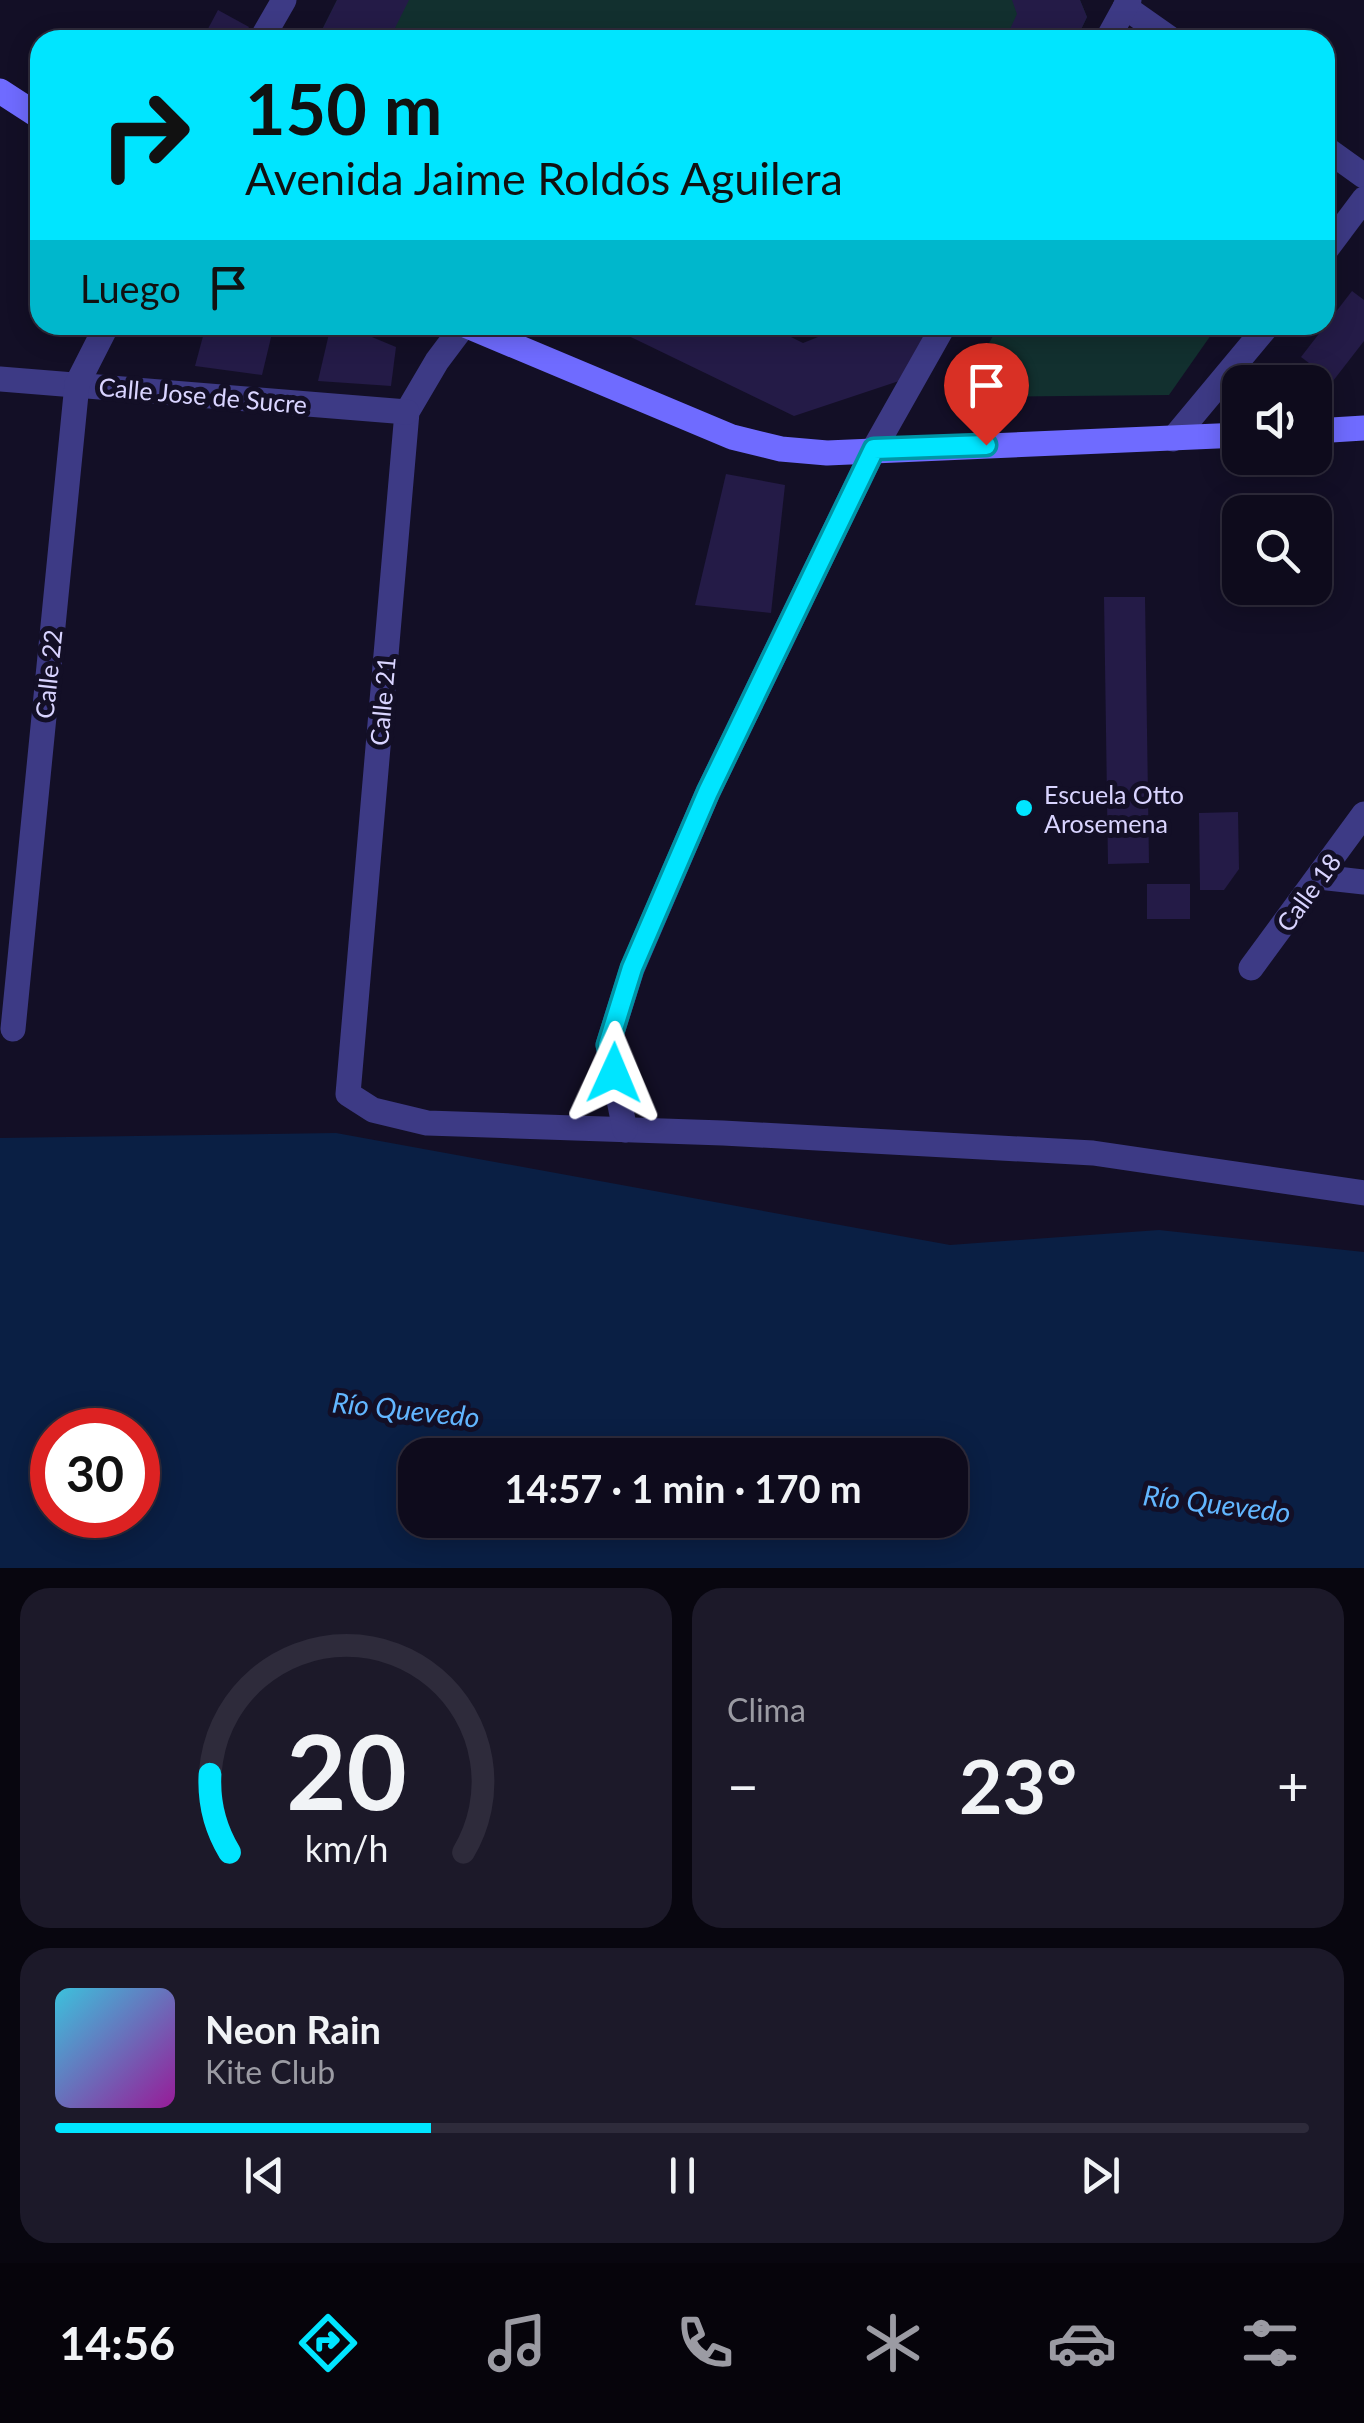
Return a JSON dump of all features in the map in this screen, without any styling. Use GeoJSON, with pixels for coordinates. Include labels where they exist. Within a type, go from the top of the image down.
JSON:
{"type":"FeatureCollection","features":[{"type":"Feature","properties":{"kind":"main road"},"geometry":{"type":"LineString","coordinates":[[0,91],[30,110]]}},
{"type":"Feature","properties":{"kind":"main road"},"geometry":{"type":"LineString","coordinates":[[488,335],[732,437],[781,449],[812,452],[1222,436]]}},
{"type":"Feature","properties":{"kind":"main road"},"geometry":{"type":"LineString","coordinates":[[1332,430],[1364,428]]}},
{"type":"Feature","properties":{"kind":"street"},"geometry":{"type":"LineString","coordinates":[[267,30],[284,0]]}},
{"type":"Feature","properties":{"kind":"street"},"geometry":{"type":"LineString","coordinates":[[1113,30],[1127,4],[1160,30]]}},
{"type":"Feature","properties":{"kind":"street"},"geometry":{"type":"LineString","coordinates":[[1335,155],[1364,176]]}},
{"type":"Feature","properties":{"kind":"street"},"geometry":{"type":"LineString","coordinates":[[1335,238],[1364,200]]}},
{"type":"Feature","properties":{"kind":"street","name":"Calle 22"},"geometry":{"type":"LineString","coordinates":[[12,1029],[77,384],[101,335]]}},
{"type":"Feature","properties":{"kind":"street","name":"Calle 21"},"geometry":{"type":"LineString","coordinates":[[456,335],[407,412],[348,1094],[373,1110],[427,1123],[625,1130]]}},
{"type":"Feature","properties":{"kind":"street"},"geometry":{"type":"LineString","coordinates":[[938,335],[874,449],[708,792],[632,968],[608,1045],[625,1130],[1093,1153],[1364,1193]]}},
{"type":"Feature","properties":{"kind":"street"},"geometry":{"type":"LineString","coordinates":[[1173,439],[1260,335]]}},
{"type":"Feature","properties":{"kind":"street","name":"Calle Jose de Sucre"},"geometry":{"type":"LineString","coordinates":[[0,379],[407,412]]}},
{"type":"Feature","properties":{"kind":"street","name":"Calle 18"},"geometry":{"type":"LineString","coordinates":[[1252,968],[1364,814]]}},
{"type":"Feature","properties":{"kind":"street"},"geometry":{"type":"LineString","coordinates":[[1319,877],[1364,882]]}},
{"type":"Feature","properties":{"kind":"green space"},"geometry":{"type":"Polygon","coordinates":[[[337,0],[1080,0],[1087,17],[1081,30],[322,30],[337,0]]]}},
{"type":"Feature","properties":{"kind":"green space"},"geometry":{"type":"Polygon","coordinates":[[[993,335],[1211,335],[1169,395],[959,397],[993,335]]]}},
{"type":"Feature","properties":{"kind":"water","name":"Río Quevedo"},"geometry":{"type":"Polygon","coordinates":[[[336,1133],[950,1245],[1159,1230],[1364,1252],[1364,1568],[0,1568],[0,1138],[336,1133]]]}},
{"type":"Feature","properties":{"kind":"building"},"geometry":{"type":"Polygon","coordinates":[[[337,0],[409,0],[394,30],[322,30],[337,0]]]}},
{"type":"Feature","properties":{"kind":"building"},"geometry":{"type":"Polygon","coordinates":[[[1012,0],[1080,0],[1087,17],[1081,30],[1010,30],[1017,14],[1012,0]]]}},
{"type":"Feature","properties":{"kind":"building"},"geometry":{"type":"Polygon","coordinates":[[[218,10],[249,27],[247,30],[207,30],[218,10]]]}},
{"type":"Feature","properties":{"kind":"building"},"geometry":{"type":"Polygon","coordinates":[[[1352,291],[1364,300],[1364,341],[1333,381],[1332,365],[1312,365],[1301,357],[1318,335],[1335,335],[1335,313],[1352,291]]]}},
{"type":"Feature","properties":{"kind":"building"},"geometry":{"type":"Polygon","coordinates":[[[203,335],[272,335],[262,375],[195,366],[203,335]]]}},
{"type":"Feature","properties":{"kind":"building"},"geometry":{"type":"Polygon","coordinates":[[[329,335],[367,335],[396,347],[391,386],[318,381],[329,335]]]}},
{"type":"Feature","properties":{"kind":"building"},"geometry":{"type":"Polygon","coordinates":[[[627,335],[787,335],[803,343],[823,335],[931,335],[911,377],[794,416],[627,335]]]}},
{"type":"Feature","properties":{"kind":"building"},"geometry":{"type":"Polygon","coordinates":[[[726,474],[785,485],[771,613],[695,605],[726,474]]]}},
{"type":"Feature","properties":{"kind":"building"},"geometry":{"type":"Polygon","coordinates":[[[1104,597],[1145,597],[1149,863],[1108,864],[1104,597]]]}},
{"type":"Feature","properties":{"kind":"building"},"geometry":{"type":"Polygon","coordinates":[[[1238,812],[1239,869],[1224,890],[1200,890],[1199,813],[1238,812]]]}},
{"type":"Feature","properties":{"kind":"building"},"geometry":{"type":"Polygon","coordinates":[[[1147,884],[1190,884],[1190,919],[1147,919],[1147,884]]]}},
{"type":"Feature","properties":{"kind":"place","name":"Escuela Otto Arosemena"},"geometry":{"type":"Point","coordinates":[1024,808]}},
{"type":"Feature","properties":{"kind":"route"},"geometry":{"type":"LineString","coordinates":[[614,1073],[608,1045],[632,968],[708,792],[874,449],[986,445]]}}]}
